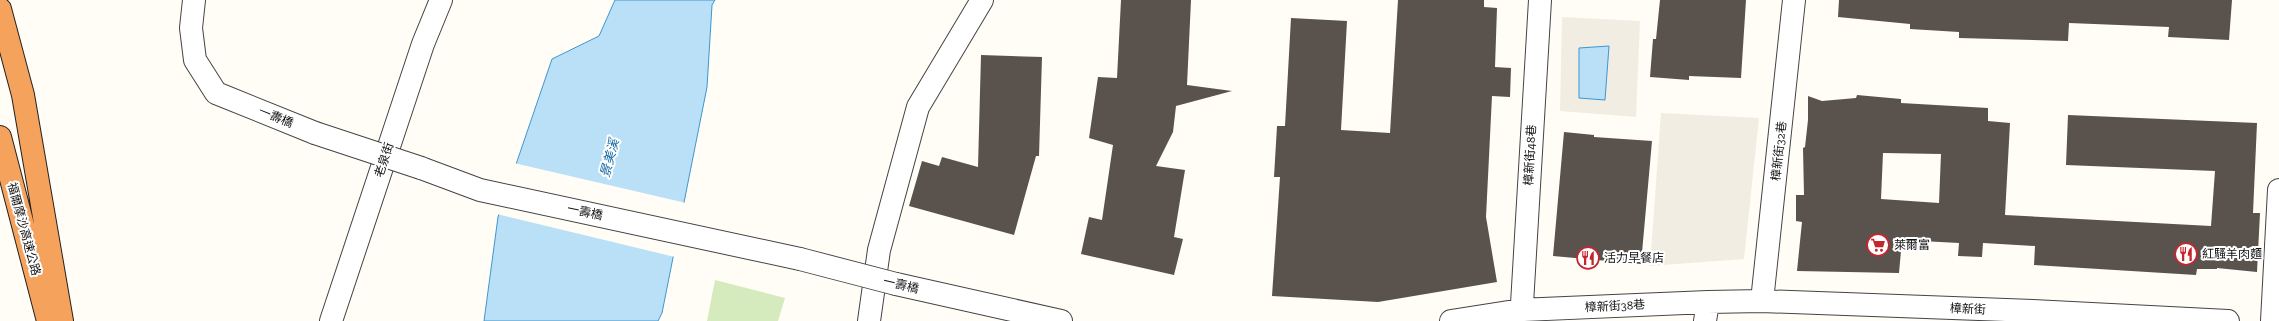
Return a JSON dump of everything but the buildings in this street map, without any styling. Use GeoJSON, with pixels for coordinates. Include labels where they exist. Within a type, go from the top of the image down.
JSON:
{"type":"FeatureCollection","features":[{"type":"Feature","properties":{"kind":"highway"},"geometry":{"type":"LineString","coordinates":[[0,9],[23,95],[62,321]]}},
{"type":"Feature","properties":{"kind":"highway","name":"福爾摩沙高速公路"},"geometry":{"type":"LineString","coordinates":[[0,137],[48,321]]}},
{"type":"Feature","properties":{"kind":"street","name":"一壽橋"},"geometry":{"type":"LineString","coordinates":[[194,0],[191,28],[195,60],[216,93],[315,133],[480,190],[800,258],[896,284],[1061,321]]}},
{"type":"Feature","properties":{"kind":"street","name":"老泉街"},"geometry":{"type":"LineString","coordinates":[[331,321],[423,44],[441,0]]}},
{"type":"Feature","properties":{"kind":"street"},"geometry":{"type":"LineString","coordinates":[[869,321],[879,250],[918,107],[982,0]]}},
{"type":"Feature","properties":{"kind":"street","name":"樟新街48巷"},"geometry":{"type":"LineString","coordinates":[[1521,316],[1540,0]]}},
{"type":"Feature","properties":{"kind":"street","name":"樟新街32巷"},"geometry":{"type":"LineString","coordinates":[[1762,301],[1794,0]]}},
{"type":"Feature","properties":{"kind":"street"},"geometry":{"type":"LineString","coordinates":[[2272,321],[2279,190]]}},
{"type":"Feature","properties":{"kind":"street","name":"樟新街"},"geometry":{"type":"LineString","coordinates":[[1706,311],[1762,301],[2033,311],[2228,321]]}},
{"type":"Feature","properties":{"kind":"street","name":"樟新街38巷"},"geometry":{"type":"LineString","coordinates":[[1521,316],[1706,311]]}},
{"type":"Feature","properties":{"kind":"street"},"geometry":{"type":"LineString","coordinates":[[1451,321],[1521,316]]}},
{"type":"Feature","properties":{"kind":"green space"},"geometry":{"type":"Polygon","coordinates":[[[715,280],[785,298],[778,321],[707,321],[715,280]]]}},
{"type":"Feature","properties":{"kind":"shaded area"},"geometry":{"type":"Polygon","coordinates":[[[1562,17],[1640,21],[1636,117],[1560,111],[1562,17]]]}},
{"type":"Feature","properties":{"kind":"shaded area"},"geometry":{"type":"Polygon","coordinates":[[[1661,113],[1759,118],[1744,259],[1650,266],[1661,113]]]}},
{"type":"Feature","properties":{"kind":"water","name":"景美溪"},"geometry":{"type":"Polygon","coordinates":[[[615,0],[715,0],[712,5],[707,87],[662,313],[658,321],[484,321],[498,217],[552,59],[599,36],[615,0]]]}},
{"type":"Feature","properties":{"kind":"water"},"geometry":{"type":"Polygon","coordinates":[[[1609,46],[1605,100],[1579,98],[1579,48],[1609,46]]]}},
{"type":"Feature","properties":{"kind":"pier"},"geometry":{"type":"Polygon","coordinates":[[[514,163],[686,203],[675,257],[497,214],[514,163]]]}},
{"type":"Feature","properties":{"kind":"place","name":"萊爾富"},"geometry":{"type":"Point","coordinates":[1878,245]}},
{"type":"Feature","properties":{"kind":"place","name":"紅騷羊肉麵"},"geometry":{"type":"Point","coordinates":[2186,254]}},
{"type":"Feature","properties":{"kind":"place","name":"活力早餐店"},"geometry":{"type":"Point","coordinates":[1588,258]}}]}
